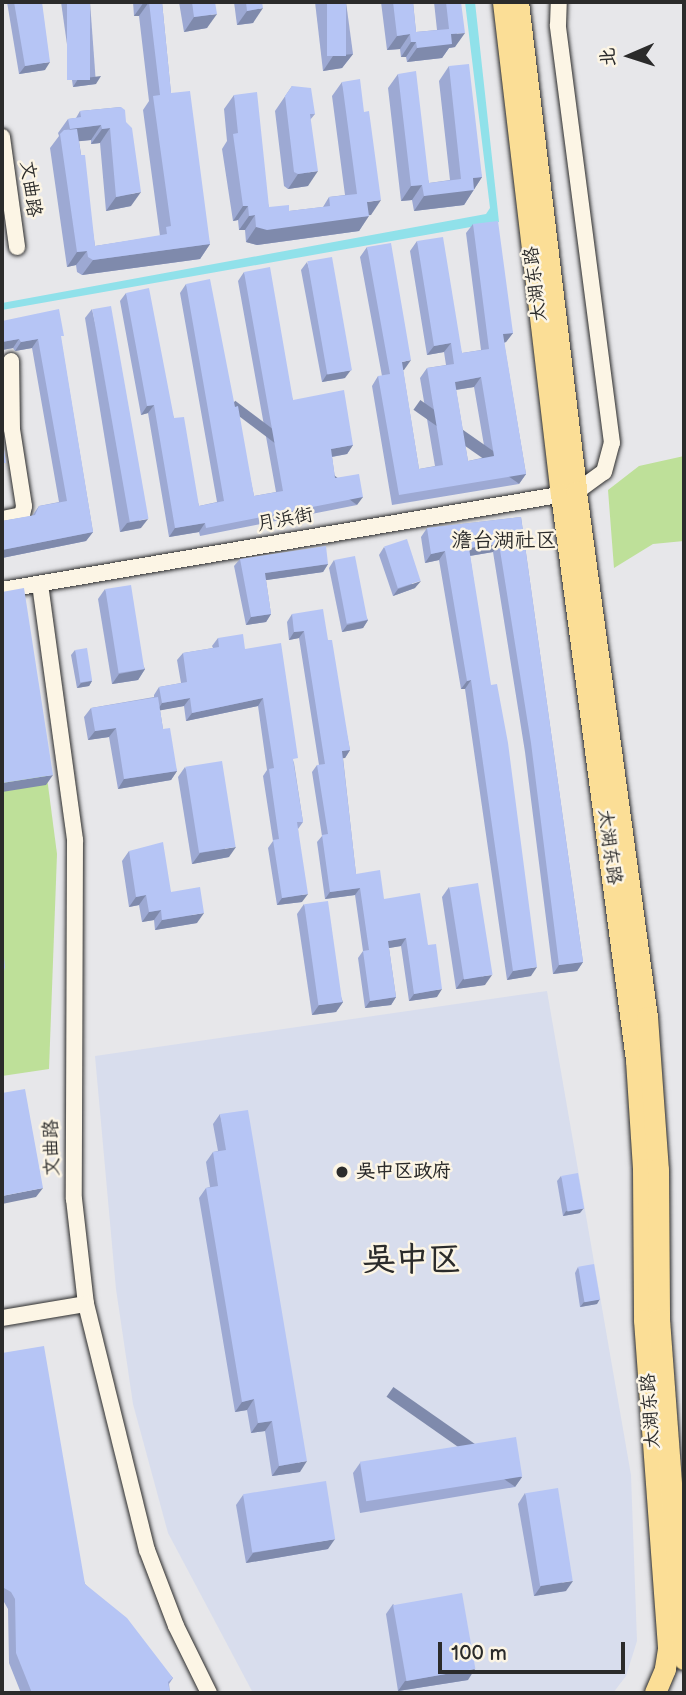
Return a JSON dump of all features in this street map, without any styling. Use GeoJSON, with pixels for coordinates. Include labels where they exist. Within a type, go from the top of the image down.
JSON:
{"type":"FeatureCollection","features":[{"type":"Feature","properties":{"kind":"main road","name":"太湖东路"},"geometry":{"type":"LineString","coordinates":[[503,2],[568,493],[625,959],[639,1100],[644,1320],[668,1649],[663,1677],[655,1693]]}},
{"type":"Feature","properties":{"kind":"main road","name":"太湖东路"},"geometry":{"type":"LineString","coordinates":[[518,2],[568,493],[650,1045],[658,1169],[659,1319],[684,1658]]}},
{"type":"Feature","properties":{"kind":"street"},"geometry":{"type":"LineString","coordinates":[[559,2],[558,25],[612,443],[604,472],[568,493]]}},
{"type":"Feature","properties":{"kind":"street","name":"文曲路"},"geometry":{"type":"LineString","coordinates":[[2,137],[17,247]]}},
{"type":"Feature","properties":{"kind":"street"},"geometry":{"type":"LineString","coordinates":[[2,519],[22,515],[24,506],[12,429],[11,361]]}},
{"type":"Feature","properties":{"kind":"street"},"geometry":{"type":"LineString","coordinates":[[2,475],[19,472]]}},
{"type":"Feature","properties":{"kind":"street","name":"月浜街"},"geometry":{"type":"LineString","coordinates":[[2,590],[568,493]]}},
{"type":"Feature","properties":{"kind":"street","name":"文曲路"},"geometry":{"type":"LineString","coordinates":[[40,584],[75,840],[74,1199],[86,1304],[147,1550],[176,1626],[209,1693]]}},
{"type":"Feature","properties":{"kind":"street"},"geometry":{"type":"LineString","coordinates":[[2,1318],[86,1304]]}},
{"type":"Feature","properties":{"kind":"shaded area","name":"吴中区政府"},"geometry":{"type":"Polygon","coordinates":[[[547,991],[631,1475],[637,1641],[626,1676],[613,1693],[253,1693],[168,1533],[133,1404],[116,1289],[95,1056],[547,991]]]}},
{"type":"Feature","properties":{"kind":"green space"},"geometry":{"type":"Polygon","coordinates":[[[684,456],[684,541],[653,544],[614,568],[608,490],[639,466],[684,456]]]}},
{"type":"Feature","properties":{"kind":"green space"},"geometry":{"type":"Polygon","coordinates":[[[23,594],[57,854],[49,1069],[2,1076],[2,598],[23,594]]]}},
{"type":"Feature","properties":{"kind":"water"},"geometry":{"type":"Polygon","coordinates":[[[465,2],[475,2],[499,222],[2,310],[2,303],[486,214],[490,208],[465,2]]]}},
{"type":"Feature","properties":{"kind":"building"},"geometry":{"type":"Polygon","coordinates":[[[14,2],[42,2],[50,62],[25,66],[14,2]]]}},
{"type":"Feature","properties":{"kind":"building"},"geometry":{"type":"Polygon","coordinates":[[[67,2],[90,2],[90,80],[67,80],[67,2]]]}},
{"type":"Feature","properties":{"kind":"building"},"geometry":{"type":"Polygon","coordinates":[[[149,2],[162,2],[171,93],[190,91],[210,244],[93,260],[88,257],[87,251],[77,252],[60,134],[64,130],[77,129],[81,155],[85,155],[95,246],[167,234],[166,227],[171,226],[153,96],[160,95],[149,2]]]}},
{"type":"Feature","properties":{"kind":"building"},"geometry":{"type":"Polygon","coordinates":[[[192,2],[215,2],[217,14],[194,17],[192,2]]]}},
{"type":"Feature","properties":{"kind":"building"},"geometry":{"type":"Polygon","coordinates":[[[246,2],[262,2],[263,8],[247,11],[246,2]]]}},
{"type":"Feature","properties":{"kind":"building"},"geometry":{"type":"Polygon","coordinates":[[[327,2],[346,2],[346,56],[327,56],[327,2]]]}},
{"type":"Feature","properties":{"kind":"building"},"geometry":{"type":"Polygon","coordinates":[[[393,2],[413,2],[416,32],[449,29],[446,2],[461,2],[465,33],[451,34],[452,44],[417,48],[416,42],[411,42],[410,34],[397,36],[393,2]]]}},
{"type":"Feature","properties":{"kind":"building"},"geometry":{"type":"Polygon","coordinates":[[[469,64],[482,177],[473,178],[474,190],[424,196],[422,185],[411,186],[398,74],[416,71],[429,183],[461,179],[449,66],[469,64]]]}},
{"type":"Feature","properties":{"kind":"building"},"geometry":{"type":"Polygon","coordinates":[[[360,79],[364,112],[369,111],[381,200],[367,202],[369,216],[267,230],[256,227],[255,215],[249,216],[248,206],[243,206],[233,134],[238,133],[234,95],[257,92],[269,207],[289,205],[289,211],[330,206],[329,197],[357,194],[342,82],[360,79]]]}},
{"type":"Feature","properties":{"kind":"building"},"geometry":{"type":"Polygon","coordinates":[[[292,86],[311,88],[315,114],[310,114],[318,171],[298,174],[294,172],[285,96],[292,86]]]}},
{"type":"Feature","properties":{"kind":"building"},"geometry":{"type":"Polygon","coordinates":[[[121,107],[125,110],[126,122],[132,128],[141,192],[116,197],[110,128],[102,129],[101,125],[70,129],[68,119],[81,117],[80,111],[121,107]]]}},
{"type":"Feature","properties":{"kind":"building"},"geometry":{"type":"Polygon","coordinates":[[[498,221],[513,333],[503,334],[526,474],[399,495],[378,376],[390,374],[367,247],[391,243],[411,360],[402,362],[419,469],[443,465],[427,368],[454,364],[451,343],[434,346],[417,241],[443,237],[462,353],[489,349],[473,224],[498,221]],[[481,377],[455,382],[468,461],[494,456],[481,377]]]}},
{"type":"Feature","properties":{"kind":"building"},"geometry":{"type":"Polygon","coordinates":[[[332,257],[352,370],[327,375],[307,261],[332,257]]]}},
{"type":"Feature","properties":{"kind":"building"},"geometry":{"type":"Polygon","coordinates":[[[270,267],[293,400],[344,390],[353,445],[331,449],[335,478],[359,474],[363,497],[206,528],[205,523],[175,528],[154,405],[147,406],[126,293],[149,288],[174,418],[184,417],[199,506],[224,501],[186,284],[210,279],[235,407],[238,406],[254,496],[283,491],[244,272],[270,267]]]}},
{"type":"Feature","properties":{"kind":"building"},"geometry":{"type":"Polygon","coordinates":[[[111,306],[149,519],[130,522],[92,309],[111,306]]]}},
{"type":"Feature","properties":{"kind":"building"},"geometry":{"type":"Polygon","coordinates":[[[59,309],[93,532],[2,550],[2,521],[35,515],[39,506],[67,501],[38,339],[2,342],[2,321],[59,309]]]}},
{"type":"Feature","properties":{"kind":"building"},"geometry":{"type":"Polygon","coordinates":[[[2,436],[6,463],[2,463],[2,436]]]}},
{"type":"Feature","properties":{"kind":"building"},"geometry":{"type":"Polygon","coordinates":[[[521,517],[583,962],[559,965],[531,743],[499,544],[469,548],[491,685],[497,684],[508,743],[537,967],[513,971],[471,680],[467,681],[445,551],[431,554],[427,528],[521,517]]]}},
{"type":"Feature","properties":{"kind":"building"},"geometry":{"type":"Polygon","coordinates":[[[407,539],[421,581],[398,588],[384,546],[407,539]]]}},
{"type":"Feature","properties":{"kind":"building"},"geometry":{"type":"Polygon","coordinates":[[[326,546],[328,564],[265,573],[271,614],[251,617],[240,559],[326,546]]]}},
{"type":"Feature","properties":{"kind":"building"},"geometry":{"type":"Polygon","coordinates":[[[355,556],[367,620],[347,624],[334,560],[355,556]]]}},
{"type":"Feature","properties":{"kind":"building"},"geometry":{"type":"Polygon","coordinates":[[[131,585],[144,669],[119,673],[105,589],[131,585]]]}},
{"type":"Feature","properties":{"kind":"building"},"geometry":{"type":"Polygon","coordinates":[[[24,588],[53,775],[2,783],[2,592],[24,588]]]}},
{"type":"Feature","properties":{"kind":"building"},"geometry":{"type":"Polygon","coordinates":[[[323,609],[328,640],[332,640],[350,750],[342,751],[356,874],[380,870],[384,899],[420,893],[428,945],[436,944],[442,989],[414,994],[406,938],[388,941],[396,997],[370,1001],[363,951],[369,950],[360,888],[330,892],[322,835],[328,834],[317,765],[325,764],[304,631],[294,632],[292,614],[323,609]]]}},
{"type":"Feature","properties":{"kind":"building"},"geometry":{"type":"Polygon","coordinates":[[[243,634],[245,649],[281,643],[298,758],[293,759],[303,822],[297,822],[308,894],[282,898],[273,840],[279,839],[269,769],[274,768],[263,698],[192,713],[190,698],[162,703],[159,687],[187,682],[183,653],[219,647],[218,638],[243,634]]]}},
{"type":"Feature","properties":{"kind":"building"},"geometry":{"type":"Polygon","coordinates":[[[87,648],[92,681],[80,682],[75,650],[87,648]]]}},
{"type":"Feature","properties":{"kind":"building"},"geometry":{"type":"Polygon","coordinates":[[[158,697],[163,729],[170,728],[177,771],[124,779],[116,728],[95,731],[91,708],[158,697]]]}},
{"type":"Feature","properties":{"kind":"building"},"geometry":{"type":"Polygon","coordinates":[[[222,761],[236,847],[199,853],[185,767],[222,761]]]}},
{"type":"Feature","properties":{"kind":"building"},"geometry":{"type":"Polygon","coordinates":[[[163,842],[171,892],[200,887],[204,913],[162,920],[161,910],[149,912],[146,895],[136,897],[129,851],[163,842]]]}},
{"type":"Feature","properties":{"kind":"building"},"geometry":{"type":"Polygon","coordinates":[[[478,883],[493,975],[464,979],[449,888],[478,883]]]}},
{"type":"Feature","properties":{"kind":"building"},"geometry":{"type":"Polygon","coordinates":[[[328,901],[342,1002],[318,1005],[304,904],[328,901]]]}},
{"type":"Feature","properties":{"kind":"building"},"geometry":{"type":"Polygon","coordinates":[[[2,938],[5,967],[2,978],[2,938]]]}},
{"type":"Feature","properties":{"kind":"building"},"geometry":{"type":"Polygon","coordinates":[[[25,1089],[43,1188],[2,1196],[2,1093],[25,1089]]]}},
{"type":"Feature","properties":{"kind":"building"},"geometry":{"type":"Polygon","coordinates":[[[248,1110],[307,1461],[279,1466],[272,1421],[258,1423],[254,1399],[242,1402],[206,1188],[218,1186],[213,1152],[226,1150],[220,1114],[248,1110]]]}},
{"type":"Feature","properties":{"kind":"building"},"geometry":{"type":"Polygon","coordinates":[[[578,1173],[584,1208],[568,1211],[561,1176],[578,1173]]]}},
{"type":"Feature","properties":{"kind":"building"},"geometry":{"type":"Polygon","coordinates":[[[594,1264],[600,1299],[584,1302],[578,1267],[594,1264]]]}},
{"type":"Feature","properties":{"kind":"building"},"geometry":{"type":"Polygon","coordinates":[[[44,1346],[85,1584],[127,1618],[173,1678],[168,1682],[170,1693],[32,1693],[16,1653],[15,1599],[11,1592],[2,1588],[2,1353],[44,1346]]]}},
{"type":"Feature","properties":{"kind":"building"},"geometry":{"type":"Polygon","coordinates":[[[516,1437],[522,1477],[366,1501],[360,1462],[516,1437]]]}},
{"type":"Feature","properties":{"kind":"building"},"geometry":{"type":"Polygon","coordinates":[[[326,1481],[335,1539],[252,1552],[243,1494],[326,1481]]]}},
{"type":"Feature","properties":{"kind":"building"},"geometry":{"type":"Polygon","coordinates":[[[558,1488],[573,1581],[540,1586],[525,1493],[558,1488]]]}},
{"type":"Feature","properties":{"kind":"building"},"geometry":{"type":"Polygon","coordinates":[[[462,1593],[475,1669],[406,1681],[393,1605],[462,1593]]]}},
{"type":"Feature","properties":{"kind":"place","name":"吴中区政府"},"geometry":{"type":"Point","coordinates":[342,1172]}},
{"type":"Feature","properties":{"kind":"district","name":"澹台湖社区"},"geometry":{"type":"Point","coordinates":[504,541]}},
{"type":"Feature","properties":{"kind":"district","name":"吴中区"},"geometry":{"type":"Point","coordinates":[412,1261]}}]}
